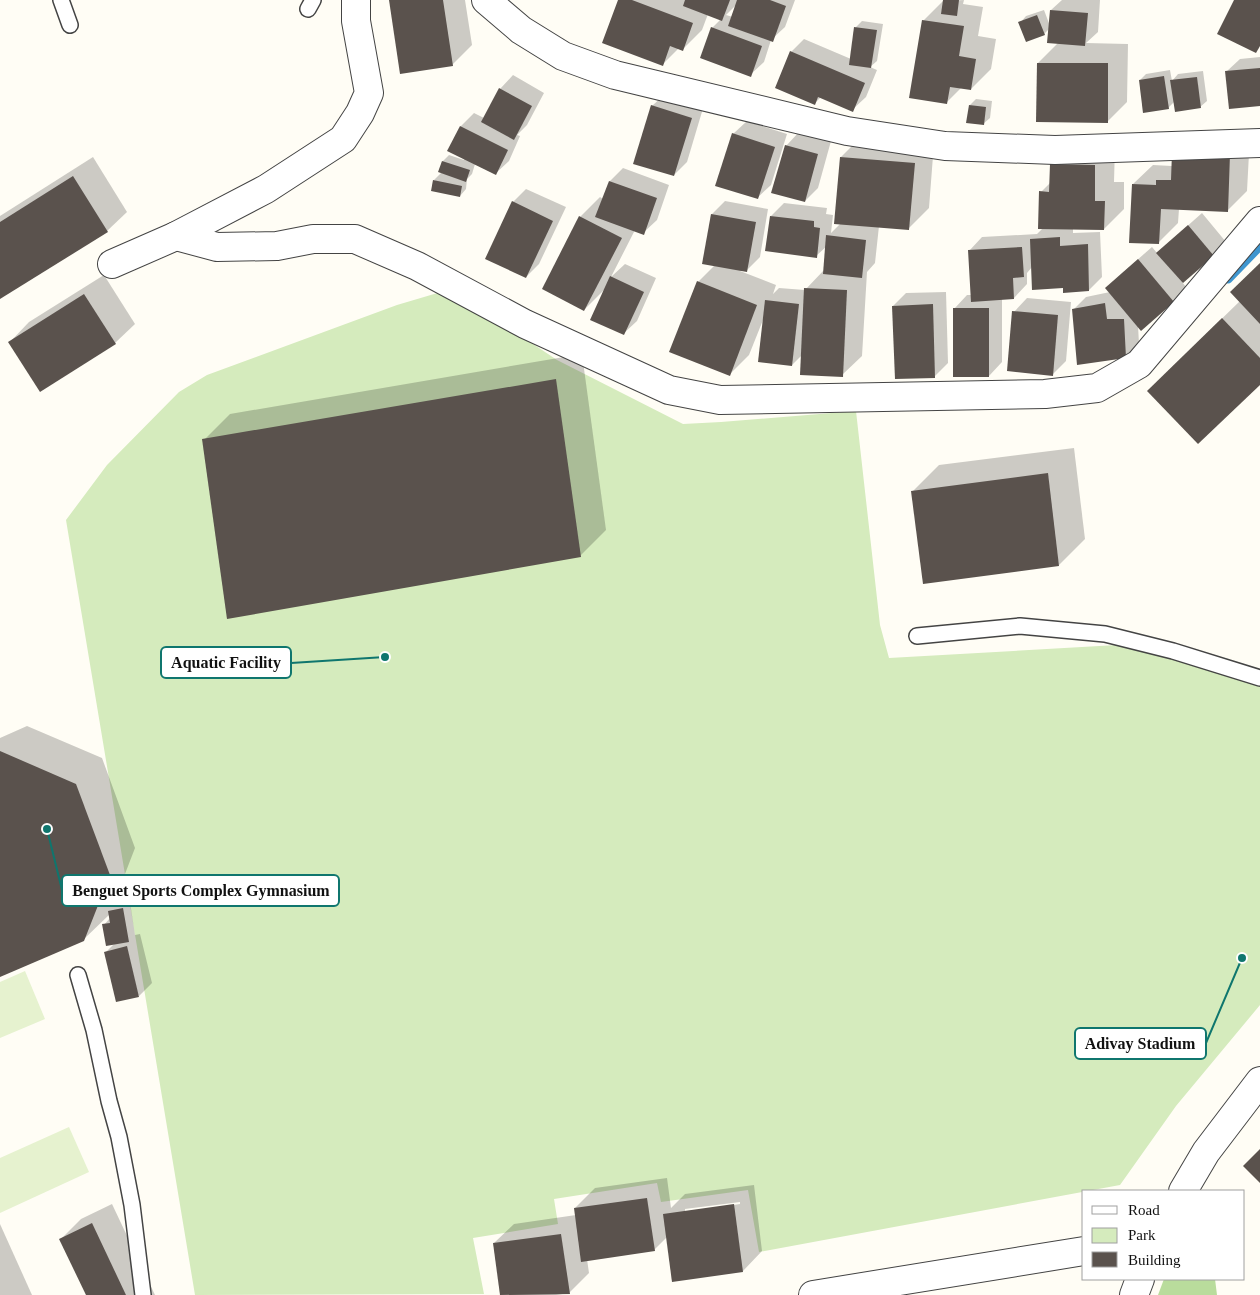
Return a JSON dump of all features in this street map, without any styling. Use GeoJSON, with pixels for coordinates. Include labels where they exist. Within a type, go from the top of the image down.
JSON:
{"type":"FeatureCollection","features":[{"type":"Feature","properties":{"kind":"street"},"geometry":{"type":"LineString","coordinates":[[112,264],[176,236],[266,189],[343,139],[360,113],[369,93],[356,21],[356,0]]}},
{"type":"Feature","properties":{"kind":"street"},"geometry":{"type":"LineString","coordinates":[[486,0],[521,30],[563,56],[616,74],[847,130],[945,146],[1055,150],[1260,143]]}},
{"type":"Feature","properties":{"kind":"street"},"geometry":{"type":"LineString","coordinates":[[176,236],[217,247],[277,246],[313,238],[355,240],[417,266],[525,324],[669,390],[729,400],[1046,394],[1097,388],[1138,364],[1260,221]]}},
{"type":"Feature","properties":{"kind":"street"},"geometry":{"type":"LineString","coordinates":[[1184,1190],[1206,1152],[1260,1081]]}},
{"type":"Feature","properties":{"kind":"street"},"geometry":{"type":"LineString","coordinates":[[813,1295],[1082,1251]]}},
{"type":"Feature","properties":{"kind":"street"},"geometry":{"type":"LineString","coordinates":[[1134,1295],[1140,1280]]}},
{"type":"Feature","properties":{"kind":"lane"},"geometry":{"type":"LineString","coordinates":[[61,0],[70,26]]}},
{"type":"Feature","properties":{"kind":"lane"},"geometry":{"type":"LineString","coordinates":[[916,636],[1020,626],[1105,634],[1173,651],[1260,678]]}},
{"type":"Feature","properties":{"kind":"lane"},"geometry":{"type":"LineString","coordinates":[[78,975],[94,1030],[109,1101],[119,1137],[132,1205],[143,1295]]}},
{"type":"Feature","properties":{"kind":"green space"},"geometry":{"type":"Polygon","coordinates":[[[451,289],[557,360],[683,424],[856,411],[880,625],[889,658],[1117,645],[1150,645],[1260,677],[1260,1005],[1176,1106],[1120,1185],[1082,1190],[1082,1192],[759,1252],[748,1190],[661,1202],[657,1183],[554,1199],[558,1224],[473,1238],[484,1294],[195,1295],[66,520],[107,465],[179,392],[207,375],[397,305],[451,289]]]}},
{"type":"Feature","properties":{"kind":"green space"},"geometry":{"type":"Polygon","coordinates":[[[25,971],[45,1019],[0,1038],[0,982],[25,971]]]}},
{"type":"Feature","properties":{"kind":"green space"},"geometry":{"type":"Polygon","coordinates":[[[69,1127],[89,1172],[0,1213],[0,1158],[69,1127]]]}},
{"type":"Feature","properties":{"kind":"green space"},"geometry":{"type":"Polygon","coordinates":[[[1164,1280],[1215,1280],[1217,1295],[1158,1295],[1164,1280]]]}},
{"type":"Feature","properties":{"kind":"building"},"geometry":{"type":"Polygon","coordinates":[[[389,0],[443,0],[453,66],[400,74],[389,0]]]}},
{"type":"Feature","properties":{"kind":"building"},"geometry":{"type":"Polygon","coordinates":[[[618,0],[632,0],[693,23],[683,51],[670,46],[663,66],[602,43],[618,0]]]}},
{"type":"Feature","properties":{"kind":"building"},"geometry":{"type":"Polygon","coordinates":[[[685,0],[730,0],[722,21],[683,6],[685,0]]]}},
{"type":"Feature","properties":{"kind":"building"},"geometry":{"type":"Polygon","coordinates":[[[737,0],[770,0],[786,6],[773,42],[728,26],[737,0]]]}},
{"type":"Feature","properties":{"kind":"building"},"geometry":{"type":"Polygon","coordinates":[[[943,0],[959,0],[957,16],[941,14],[943,0]]]}},
{"type":"Feature","properties":{"kind":"building"},"geometry":{"type":"Polygon","coordinates":[[[1234,0],[1260,0],[1260,46],[1256,53],[1217,34],[1234,0]]]}},
{"type":"Feature","properties":{"kind":"building"},"geometry":{"type":"Polygon","coordinates":[[[1050,10],[1088,13],[1085,46],[1047,43],[1050,10]]]}},
{"type":"Feature","properties":{"kind":"building"},"geometry":{"type":"Polygon","coordinates":[[[1037,15],[1045,35],[1026,42],[1018,22],[1037,15]]]}},
{"type":"Feature","properties":{"kind":"building"},"geometry":{"type":"Polygon","coordinates":[[[922,20],[964,26],[959,56],[976,59],[971,90],[950,87],[947,104],[909,98],[922,20]]]}},
{"type":"Feature","properties":{"kind":"building"},"geometry":{"type":"Polygon","coordinates":[[[711,27],[762,46],[751,77],[700,58],[711,27]]]}},
{"type":"Feature","properties":{"kind":"building"},"geometry":{"type":"Polygon","coordinates":[[[854,27],[877,30],[871,68],[849,65],[854,27]]]}},
{"type":"Feature","properties":{"kind":"building"},"geometry":{"type":"Polygon","coordinates":[[[790,51],[865,83],[853,112],[818,97],[815,105],[775,88],[790,51]]]}},
{"type":"Feature","properties":{"kind":"building"},"geometry":{"type":"Polygon","coordinates":[[[1037,63],[1108,63],[1108,123],[1036,122],[1037,63]]]}},
{"type":"Feature","properties":{"kind":"building"},"geometry":{"type":"Polygon","coordinates":[[[1260,68],[1260,106],[1229,109],[1225,71],[1260,68]]]}},
{"type":"Feature","properties":{"kind":"building"},"geometry":{"type":"Polygon","coordinates":[[[1164,76],[1169,109],[1143,113],[1139,80],[1164,76]]]}},
{"type":"Feature","properties":{"kind":"building"},"geometry":{"type":"Polygon","coordinates":[[[1197,77],[1201,108],[1175,112],[1170,80],[1197,77]]]}},
{"type":"Feature","properties":{"kind":"building"},"geometry":{"type":"Polygon","coordinates":[[[499,88],[532,106],[514,140],[481,122],[499,88]]]}},
{"type":"Feature","properties":{"kind":"building"},"geometry":{"type":"Polygon","coordinates":[[[651,105],[692,118],[674,176],[633,164],[651,105]]]}},
{"type":"Feature","properties":{"kind":"building"},"geometry":{"type":"Polygon","coordinates":[[[969,105],[986,107],[984,125],[966,123],[969,105]]]}},
{"type":"Feature","properties":{"kind":"building"},"geometry":{"type":"Polygon","coordinates":[[[460,126],[508,150],[496,175],[447,151],[460,126]]]}},
{"type":"Feature","properties":{"kind":"building"},"geometry":{"type":"Polygon","coordinates":[[[732,133],[775,147],[758,199],[715,186],[732,133]]]}},
{"type":"Feature","properties":{"kind":"building"},"geometry":{"type":"Polygon","coordinates":[[[785,145],[818,154],[805,202],[771,193],[785,145]]]}},
{"type":"Feature","properties":{"kind":"building"},"geometry":{"type":"Polygon","coordinates":[[[1172,152],[1230,154],[1228,212],[1161,209],[1159,244],[1129,243],[1132,184],[1156,185],[1156,180],[1171,180],[1172,152]]]}},
{"type":"Feature","properties":{"kind":"building"},"geometry":{"type":"Polygon","coordinates":[[[840,157],[915,163],[909,230],[834,224],[840,157]]]}},
{"type":"Feature","properties":{"kind":"building"},"geometry":{"type":"Polygon","coordinates":[[[442,161],[470,170],[466,182],[438,172],[442,161]]]}},
{"type":"Feature","properties":{"kind":"building"},"geometry":{"type":"Polygon","coordinates":[[[1050,164],[1095,165],[1095,201],[1105,201],[1104,230],[1038,229],[1039,191],[1049,192],[1050,164]]]}},
{"type":"Feature","properties":{"kind":"building"},"geometry":{"type":"Polygon","coordinates":[[[73,176],[108,232],[0,299],[0,222],[73,176]]]}},
{"type":"Feature","properties":{"kind":"building"},"geometry":{"type":"Polygon","coordinates":[[[433,180],[462,186],[460,197],[431,191],[433,180]]]}},
{"type":"Feature","properties":{"kind":"building"},"geometry":{"type":"Polygon","coordinates":[[[609,181],[657,198],[644,235],[595,217],[609,181]]]}},
{"type":"Feature","properties":{"kind":"building"},"geometry":{"type":"Polygon","coordinates":[[[512,201],[553,221],[526,278],[485,259],[512,201]]]}},
{"type":"Feature","properties":{"kind":"building"},"geometry":{"type":"Polygon","coordinates":[[[711,214],[756,222],[747,272],[702,264],[711,214]]]}},
{"type":"Feature","properties":{"kind":"building"},"geometry":{"type":"Polygon","coordinates":[[[579,216],[622,238],[584,311],[542,289],[579,216]]]}},
{"type":"Feature","properties":{"kind":"building"},"geometry":{"type":"Polygon","coordinates":[[[770,216],[814,221],[814,227],[820,228],[817,258],[765,251],[770,216]]]}},
{"type":"Feature","properties":{"kind":"building"},"geometry":{"type":"Polygon","coordinates":[[[1188,225],[1214,256],[1183,283],[1156,253],[1188,225]]]}},
{"type":"Feature","properties":{"kind":"building"},"geometry":{"type":"Polygon","coordinates":[[[826,235],[866,240],[862,278],[823,274],[826,235]]]}},
{"type":"Feature","properties":{"kind":"building"},"geometry":{"type":"Polygon","coordinates":[[[1060,237],[1060,246],[1088,244],[1089,291],[1063,293],[1063,288],[1032,290],[1030,239],[1060,237]]]}},
{"type":"Feature","properties":{"kind":"building"},"geometry":{"type":"Polygon","coordinates":[[[1022,247],[1024,277],[1013,278],[1014,299],[971,302],[968,250],[1022,247]]]}},
{"type":"Feature","properties":{"kind":"building"},"geometry":{"type":"Polygon","coordinates":[[[1138,259],[1174,302],[1141,331],[1105,288],[1138,259]]]}},
{"type":"Feature","properties":{"kind":"building"},"geometry":{"type":"Polygon","coordinates":[[[1260,263],[1260,324],[1230,292],[1260,263]]]}},
{"type":"Feature","properties":{"kind":"building"},"geometry":{"type":"Polygon","coordinates":[[[610,276],[644,292],[624,335],[590,320],[610,276]]]}},
{"type":"Feature","properties":{"kind":"building"},"geometry":{"type":"Polygon","coordinates":[[[697,281],[757,305],[730,376],[669,352],[697,281]]]}},
{"type":"Feature","properties":{"kind":"building"},"geometry":{"type":"Polygon","coordinates":[[[804,288],[847,290],[843,377],[800,375],[804,288]]]}},
{"type":"Feature","properties":{"kind":"building"},"geometry":{"type":"Polygon","coordinates":[[[84,294],[116,344],[40,392],[8,342],[84,294]]]}},
{"type":"Feature","properties":{"kind":"building"},"geometry":{"type":"Polygon","coordinates":[[[765,300],[799,304],[792,366],[758,362],[765,300]]]}},
{"type":"Feature","properties":{"kind":"building"},"geometry":{"type":"Polygon","coordinates":[[[1105,303],[1107,319],[1124,319],[1126,358],[1077,365],[1072,309],[1105,303]]]}},
{"type":"Feature","properties":{"kind":"building"},"geometry":{"type":"Polygon","coordinates":[[[933,304],[935,378],[895,379],[892,306],[933,304]]]}},
{"type":"Feature","properties":{"kind":"building"},"geometry":{"type":"Polygon","coordinates":[[[953,308],[989,308],[989,377],[953,377],[953,308]]]}},
{"type":"Feature","properties":{"kind":"building"},"geometry":{"type":"Polygon","coordinates":[[[1012,311],[1058,315],[1053,376],[1007,371],[1012,311]]]}},
{"type":"Feature","properties":{"kind":"building"},"geometry":{"type":"Polygon","coordinates":[[[1222,318],[1260,358],[1260,385],[1198,444],[1147,391],[1222,318]]]}},
{"type":"Feature","properties":{"kind":"building"},"geometry":{"type":"Polygon","coordinates":[[[556,379],[581,557],[227,619],[202,439],[556,379]]]}},
{"type":"Feature","properties":{"kind":"building"},"geometry":{"type":"Polygon","coordinates":[[[1048,473],[1059,566],[923,584],[911,491],[1048,473]]]}},
{"type":"Feature","properties":{"kind":"building"},"geometry":{"type":"Polygon","coordinates":[[[0,751],[76,784],[110,875],[84,941],[0,977],[0,751]]]}},
{"type":"Feature","properties":{"kind":"building"},"geometry":{"type":"Polygon","coordinates":[[[123,908],[129,942],[106,946],[102,924],[110,923],[108,911],[123,908]]]}},
{"type":"Feature","properties":{"kind":"building"},"geometry":{"type":"Polygon","coordinates":[[[127,946],[139,997],[116,1002],[104,952],[127,946]]]}},
{"type":"Feature","properties":{"kind":"building"},"geometry":{"type":"Polygon","coordinates":[[[1260,1149],[1260,1183],[1243,1166],[1260,1149]]]}},
{"type":"Feature","properties":{"kind":"building"},"geometry":{"type":"Polygon","coordinates":[[[647,1198],[655,1251],[581,1262],[574,1208],[647,1198]]]}},
{"type":"Feature","properties":{"kind":"building"},"geometry":{"type":"Polygon","coordinates":[[[734,1204],[743,1272],[672,1282],[663,1214],[734,1204]]]}},
{"type":"Feature","properties":{"kind":"building"},"geometry":{"type":"Polygon","coordinates":[[[92,1223],[126,1295],[86,1295],[59,1239],[92,1223]]]}},
{"type":"Feature","properties":{"kind":"building"},"geometry":{"type":"Polygon","coordinates":[[[561,1234],[570,1294],[500,1295],[493,1243],[561,1234]]]}},
{"type":"Feature","properties":{"kind":"waterway"},"geometry":{"type":"LineString","coordinates":[[1228,279],[1260,246]]}},
{"type":"Feature","properties":{"kind":"place","name":"Aquatic Facility"},"geometry":{"type":"Point","coordinates":[385,657]}},
{"type":"Feature","properties":{"kind":"place","name":"Benguet Sports Complex Gymnasium"},"geometry":{"type":"Point","coordinates":[47,829]}},
{"type":"Feature","properties":{"kind":"place","name":"Adivay Stadium"},"geometry":{"type":"Point","coordinates":[1242,958]}}]}
